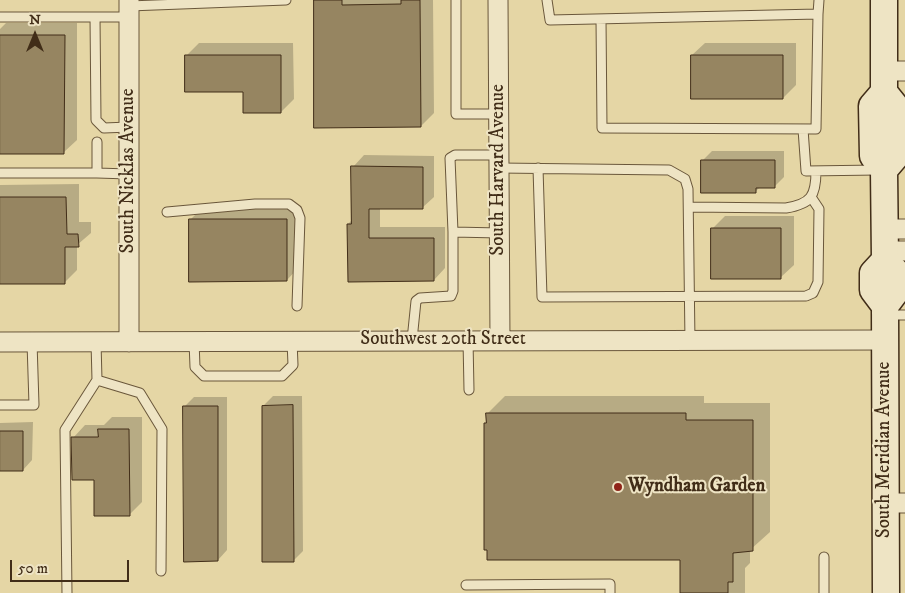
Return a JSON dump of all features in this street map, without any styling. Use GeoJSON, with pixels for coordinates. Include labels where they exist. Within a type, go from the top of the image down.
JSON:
{"type":"FeatureCollection","features":[{"type":"Feature","properties":{"kind":"main road","name":"South Meridian Avenue"},"geometry":{"type":"LineString","coordinates":[[884,0],[891,78],[872,106],[872,123],[873,156],[884,170],[893,244],[873,273],[873,290],[892,312],[885,340],[895,503],[886,593]]}},
{"type":"Feature","properties":{"kind":"street","name":"South Harvard Avenue"},"geometry":{"type":"LineString","coordinates":[[498,0],[500,340]]}},
{"type":"Feature","properties":{"kind":"street","name":"South Nicklas Avenue"},"geometry":{"type":"LineString","coordinates":[[129,8],[129,342]]}},
{"type":"Feature","properties":{"kind":"street","name":"Southwest 20th Street"},"geometry":{"type":"LineString","coordinates":[[0,342],[500,340],[690,342],[885,340]]}},
{"type":"Feature","properties":{"kind":"lane"},"geometry":{"type":"LineString","coordinates":[[0,17],[95,17],[129,8],[286,0]]}},
{"type":"Feature","properties":{"kind":"lane"},"geometry":{"type":"LineString","coordinates":[[456,0],[456,114],[499,114]]}},
{"type":"Feature","properties":{"kind":"lane"},"geometry":{"type":"LineString","coordinates":[[547,0],[550,20],[818,14]]}},
{"type":"Feature","properties":{"kind":"lane"},"geometry":{"type":"LineString","coordinates":[[601,19],[602,128],[816,129],[819,0]]}},
{"type":"Feature","properties":{"kind":"lane"},"geometry":{"type":"LineString","coordinates":[[95,17],[96,120],[104,128],[129,127]]}},
{"type":"Feature","properties":{"kind":"lane"},"geometry":{"type":"LineString","coordinates":[[803,129],[806,171],[884,170]]}},
{"type":"Feature","properties":{"kind":"lane"},"geometry":{"type":"LineString","coordinates":[[97,142],[97,173]]}},
{"type":"Feature","properties":{"kind":"lane"},"geometry":{"type":"LineString","coordinates":[[412,340],[416,301],[420,298],[451,296],[453,291],[454,232],[450,158],[455,156],[538,168],[669,170],[685,179],[688,189],[689,207],[690,342]]}},
{"type":"Feature","properties":{"kind":"lane"},"geometry":{"type":"LineString","coordinates":[[538,168],[542,297],[794,296],[813,293],[818,282],[819,209],[811,197]]}},
{"type":"Feature","properties":{"kind":"lane"},"geometry":{"type":"LineString","coordinates":[[689,207],[786,208],[800,206],[814,192],[816,171]]}},
{"type":"Feature","properties":{"kind":"lane"},"geometry":{"type":"LineString","coordinates":[[0,173],[129,174]]}},
{"type":"Feature","properties":{"kind":"lane"},"geometry":{"type":"LineString","coordinates":[[167,212],[255,204],[288,204],[297,210],[300,218],[297,306]]}},
{"type":"Feature","properties":{"kind":"lane"},"geometry":{"type":"LineString","coordinates":[[454,232],[500,233]]}},
{"type":"Feature","properties":{"kind":"lane"},"geometry":{"type":"LineString","coordinates":[[468,340],[468,390]]}},
{"type":"Feature","properties":{"kind":"lane"},"geometry":{"type":"LineString","coordinates":[[194,341],[195,367],[204,376],[282,376],[293,365],[292,341]]}},
{"type":"Feature","properties":{"kind":"lane"},"geometry":{"type":"LineString","coordinates":[[0,405],[34,405],[32,342]]}},
{"type":"Feature","properties":{"kind":"lane"},"geometry":{"type":"LineString","coordinates":[[67,593],[65,430],[97,380],[96,342]]}},
{"type":"Feature","properties":{"kind":"lane"},"geometry":{"type":"LineString","coordinates":[[97,380],[140,393],[162,429],[161,571]]}},
{"type":"Feature","properties":{"kind":"lane"},"geometry":{"type":"LineString","coordinates":[[824,557],[824,593]]}},
{"type":"Feature","properties":{"kind":"lane"},"geometry":{"type":"LineString","coordinates":[[466,585],[610,584],[610,593]]}},
{"type":"Feature","properties":{"kind":"building"},"geometry":{"type":"Polygon","coordinates":[[[314,0],[342,0],[342,5],[401,4],[401,0],[420,0],[421,127],[314,128],[314,0]]]}},
{"type":"Feature","properties":{"kind":"building"},"geometry":{"type":"Polygon","coordinates":[[[0,35],[65,35],[64,154],[0,154],[0,35]]]}},
{"type":"Feature","properties":{"kind":"building"},"geometry":{"type":"Polygon","coordinates":[[[185,55],[281,55],[281,113],[243,113],[243,92],[185,92],[185,55]]]}},
{"type":"Feature","properties":{"kind":"building"},"geometry":{"type":"Polygon","coordinates":[[[691,55],[783,55],[783,99],[691,99],[691,55]]]}},
{"type":"Feature","properties":{"kind":"building"},"geometry":{"type":"Polygon","coordinates":[[[701,160],[775,160],[775,188],[756,188],[756,193],[701,193],[701,160]]]}},
{"type":"Feature","properties":{"kind":"building"},"geometry":{"type":"Polygon","coordinates":[[[351,166],[423,167],[423,209],[369,209],[369,238],[434,238],[434,281],[348,282],[347,224],[351,224],[351,166]]]}},
{"type":"Feature","properties":{"kind":"building"},"geometry":{"type":"Polygon","coordinates":[[[0,197],[66,197],[67,234],[78,234],[79,247],[65,247],[65,284],[0,284],[0,197]]]}},
{"type":"Feature","properties":{"kind":"building"},"geometry":{"type":"Polygon","coordinates":[[[189,219],[287,219],[287,281],[189,282],[189,219]]]}},
{"type":"Feature","properties":{"kind":"building"},"geometry":{"type":"Polygon","coordinates":[[[711,228],[781,228],[781,279],[711,279],[711,228]]]}},
{"type":"Feature","properties":{"kind":"building"},"geometry":{"type":"Polygon","coordinates":[[[293,405],[294,562],[262,562],[262,406],[293,405]]]}},
{"type":"Feature","properties":{"kind":"building"},"geometry":{"type":"Polygon","coordinates":[[[183,406],[218,406],[218,561],[184,562],[183,406]]]}},
{"type":"Feature","properties":{"kind":"building","name":"Wyndham Garden"},"geometry":{"type":"Polygon","coordinates":[[[486,413],[686,413],[686,420],[753,420],[753,551],[733,553],[733,582],[728,582],[728,593],[680,593],[680,560],[487,560],[487,550],[484,550],[484,423],[486,423],[486,413]]]}},
{"type":"Feature","properties":{"kind":"building"},"geometry":{"type":"Polygon","coordinates":[[[98,429],[129,429],[130,516],[94,516],[94,480],[72,480],[71,437],[98,437],[98,429]]]}},
{"type":"Feature","properties":{"kind":"building"},"geometry":{"type":"Polygon","coordinates":[[[0,431],[23,431],[23,471],[0,471],[0,431]]]}},
{"type":"Feature","properties":{"kind":"place","name":"Wyndham Garden"},"geometry":{"type":"Point","coordinates":[618,487]}}]}
